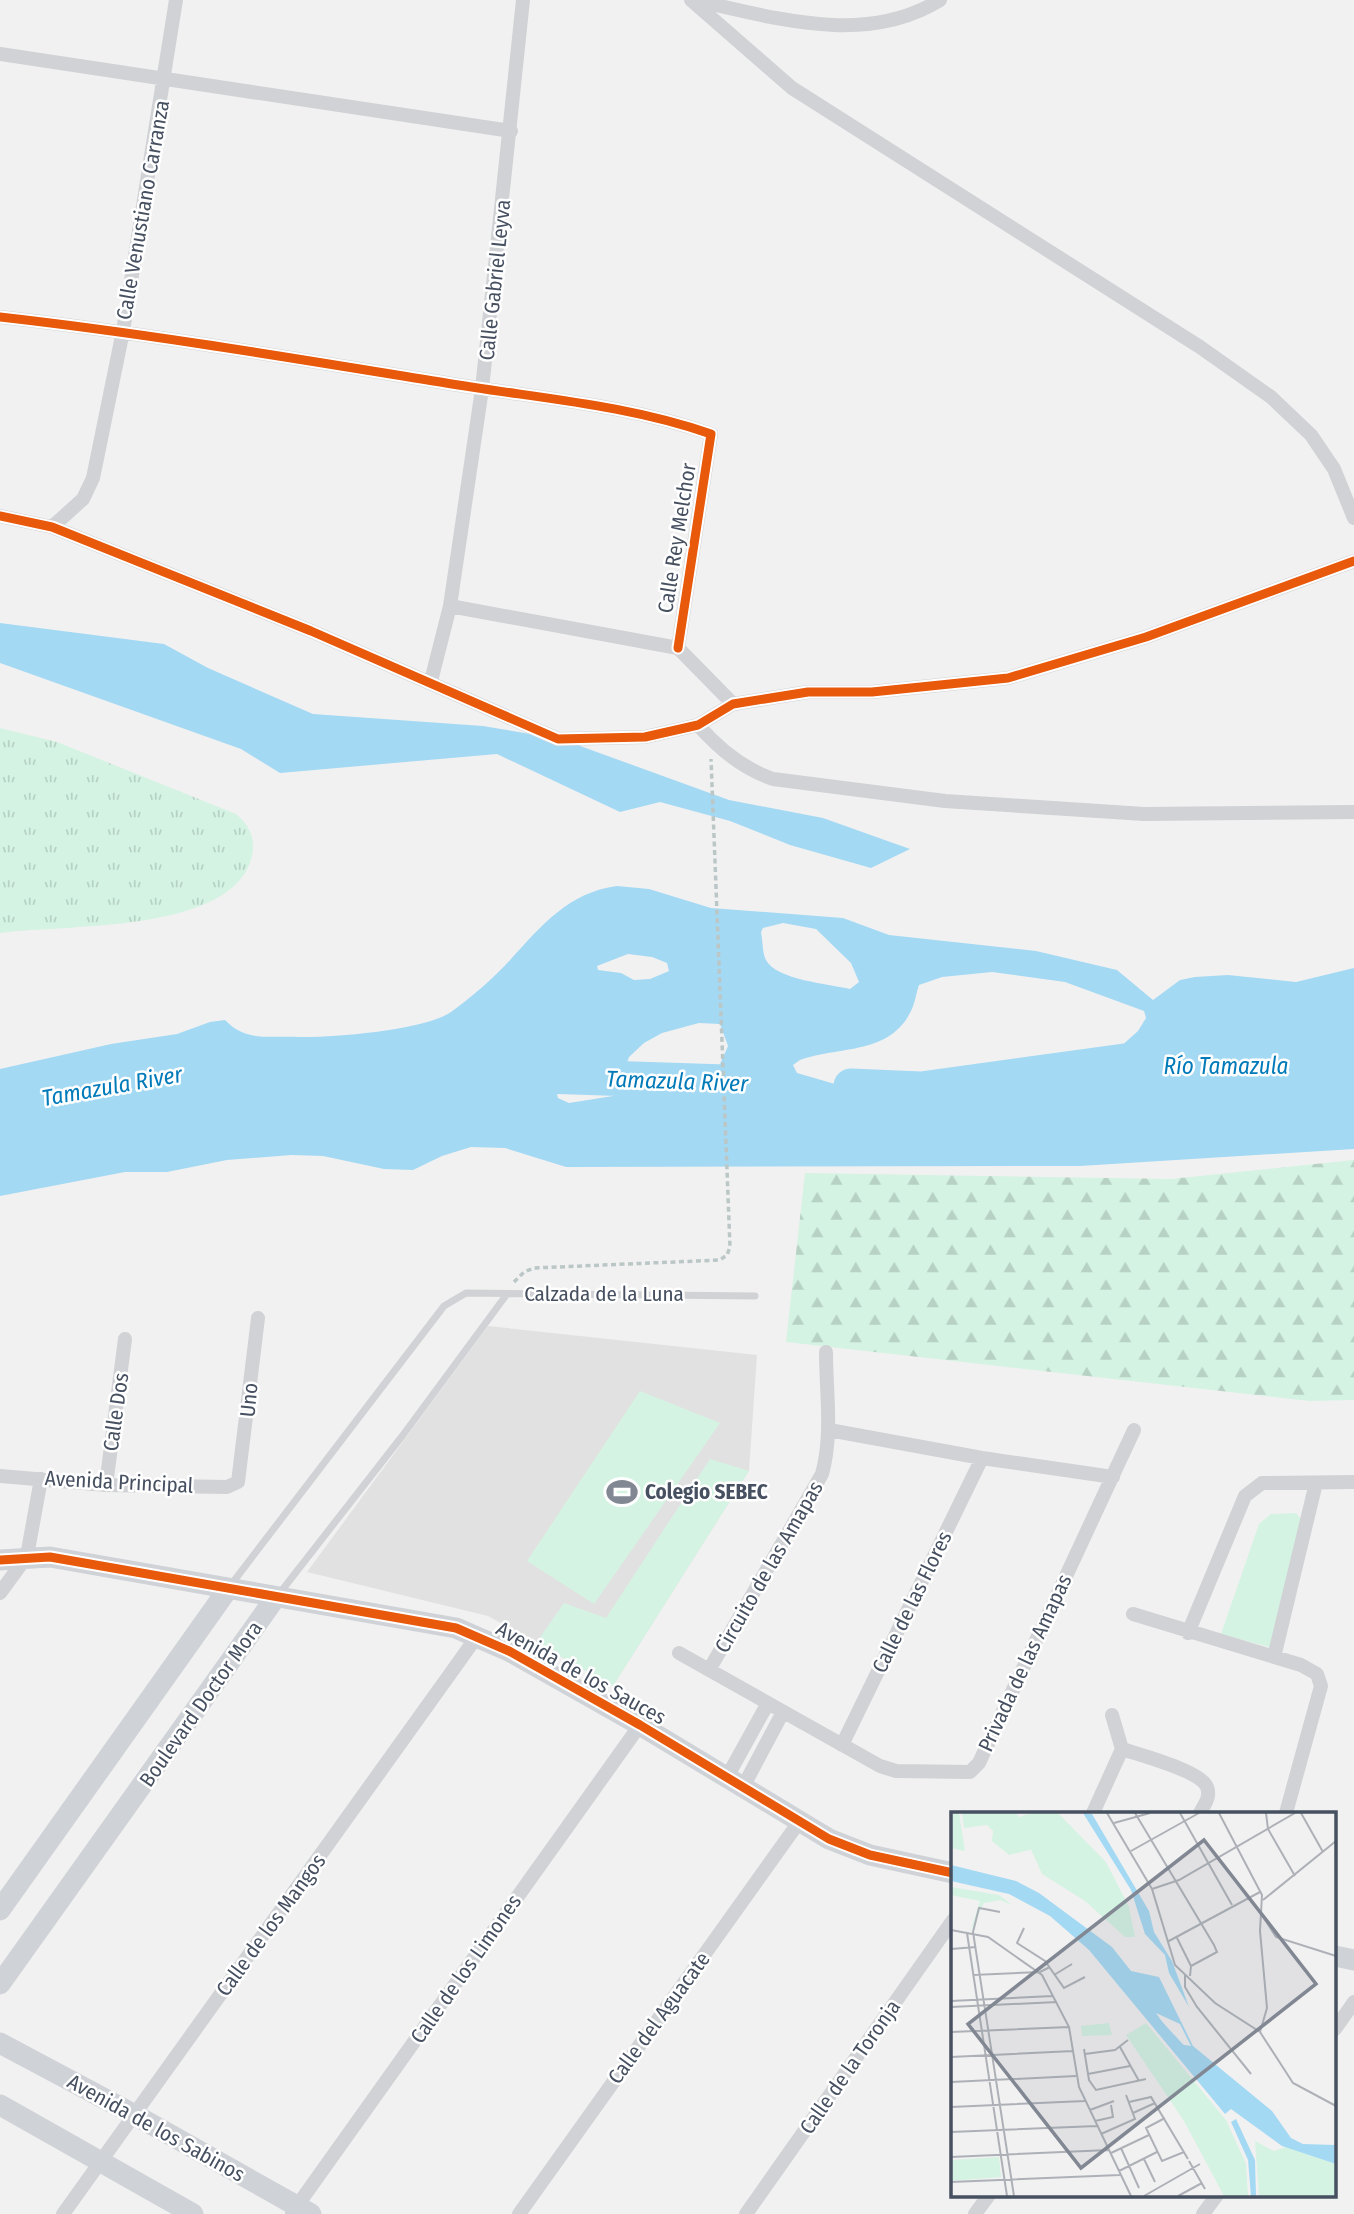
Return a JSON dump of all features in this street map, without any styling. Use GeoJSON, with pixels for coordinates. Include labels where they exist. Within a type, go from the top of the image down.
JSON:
{"type":"FeatureCollection","features":[{"type":"Feature","properties":{"kind":"street","name":"Calle Venustiano Carranza"},"geometry":{"type":"LineString","coordinates":[[52,527],[83,499],[93,478],[123,331],[176,0]]}},
{"type":"Feature","properties":{"kind":"street","name":"Calle Gabriel Leyva"},"geometry":{"type":"LineString","coordinates":[[431,681],[450,606],[482,389],[523,0]]}},
{"type":"Feature","properties":{"kind":"street"},"geometry":{"type":"LineString","coordinates":[[692,0],[834,27],[897,20],[940,0]]}},
{"type":"Feature","properties":{"kind":"street"},"geometry":{"type":"LineString","coordinates":[[692,0],[792,88],[1200,347],[1271,397],[1311,435],[1334,469],[1354,518]]}},
{"type":"Feature","properties":{"kind":"street"},"geometry":{"type":"LineString","coordinates":[[0,54],[511,131]]}},
{"type":"Feature","properties":{"kind":"street"},"geometry":{"type":"LineString","coordinates":[[0,317],[123,331],[482,389]]}},
{"type":"Feature","properties":{"kind":"street","name":"Calle Rey Melchor"},"geometry":{"type":"LineString","coordinates":[[482,389],[662,417],[711,434],[678,648]]}},
{"type":"Feature","properties":{"kind":"street"},"geometry":{"type":"LineString","coordinates":[[0,516],[52,527],[431,681],[558,739],[645,737],[698,725],[733,704],[808,692],[872,692],[1008,678],[1159,633],[1354,561]]}},
{"type":"Feature","properties":{"kind":"street"},"geometry":{"type":"LineString","coordinates":[[450,606],[678,648],[733,704]]}},
{"type":"Feature","properties":{"kind":"street"},"geometry":{"type":"LineString","coordinates":[[698,725],[710,740],[755,772],[773,779],[945,801],[1144,814],[1354,812]]}},
{"type":"Feature","properties":{"kind":"street","name":"Uno"},"geometry":{"type":"LineString","coordinates":[[237,1482],[241,1474],[258,1318]]}},
{"type":"Feature","properties":{"kind":"street","name":"Calle Dos"},"geometry":{"type":"LineString","coordinates":[[106,1485],[125,1339]]}},
{"type":"Feature","properties":{"kind":"street","name":"Circuito de las Amapas"},"geometry":{"type":"LineString","coordinates":[[825,1352],[828,1452],[816,1486],[709,1670],[842,1745]]}},
{"type":"Feature","properties":{"kind":"street"},"geometry":{"type":"LineString","coordinates":[[829,1430],[982,1458],[1113,1477]]}},
{"type":"Feature","properties":{"kind":"street","name":"Privada de las Amapas"},"geometry":{"type":"LineString","coordinates":[[842,1745],[896,1771],[970,1772],[979,1762],[1134,1430]]}},
{"type":"Feature","properties":{"kind":"street","name":"Calle de las Flores"},"geometry":{"type":"LineString","coordinates":[[842,1745],[982,1458]]}},
{"type":"Feature","properties":{"kind":"street","name":"Avenida Principal"},"geometry":{"type":"LineString","coordinates":[[0,1476],[106,1485],[227,1487],[237,1482]]}},
{"type":"Feature","properties":{"kind":"street"},"geometry":{"type":"LineString","coordinates":[[0,1593],[27,1556],[41,1479]]}},
{"type":"Feature","properties":{"kind":"street"},"geometry":{"type":"LineString","coordinates":[[1188,1633],[1245,1496],[1262,1483],[1354,1482]]}},
{"type":"Feature","properties":{"kind":"street"},"geometry":{"type":"LineString","coordinates":[[1274,1657],[1316,1483]]}},
{"type":"Feature","properties":{"kind":"street","name":"Avenida de los Sauces"},"geometry":{"type":"LineString","coordinates":[[0,1560],[27,1556],[50,1557],[433,1623],[478,1635],[640,1725],[799,1822],[858,1851],[951,1873]]}},
{"type":"Feature","properties":{"kind":"street","name":"Boulevard Doctor Mora"},"geometry":{"type":"LineString","coordinates":[[0,1910],[228,1589]]}},
{"type":"Feature","properties":{"kind":"street","name":"Boulevard Doctor Mora"},"geometry":{"type":"LineString","coordinates":[[0,1984],[276,1597]]}},
{"type":"Feature","properties":{"kind":"street"},"geometry":{"type":"LineString","coordinates":[[1133,1615],[1311,1668],[1317,1674],[1321,1686],[1286,1812]]}},
{"type":"Feature","properties":{"kind":"street","name":"Calle de los Mangos"},"geometry":{"type":"LineString","coordinates":[[63,2214],[478,1635]]}},
{"type":"Feature","properties":{"kind":"street"},"geometry":{"type":"LineString","coordinates":[[679,1653],[709,1670]]}},
{"type":"Feature","properties":{"kind":"street"},"geometry":{"type":"LineString","coordinates":[[734,1784],[768,1703]]}},
{"type":"Feature","properties":{"kind":"street"},"geometry":{"type":"LineString","coordinates":[[734,1784],[783,1712]]}},
{"type":"Feature","properties":{"kind":"street"},"geometry":{"type":"LineString","coordinates":[[1093,1812],[1122,1749],[1112,1715]]}},
{"type":"Feature","properties":{"kind":"street","name":"Calle de los Limones"},"geometry":{"type":"LineString","coordinates":[[300,2211],[640,1725]]}},
{"type":"Feature","properties":{"kind":"street"},"geometry":{"type":"LineString","coordinates":[[1122,1749],[1195,1775],[1207,1784],[1209,1791],[1200,1812]]}},
{"type":"Feature","properties":{"kind":"street","name":"Calle del Aguacate"},"geometry":{"type":"LineString","coordinates":[[519,2214],[799,1822]]}},
{"type":"Feature","properties":{"kind":"street","name":"Calle de la Toronja"},"geometry":{"type":"LineString","coordinates":[[746,2214],[951,1923]]}},
{"type":"Feature","properties":{"kind":"street"},"geometry":{"type":"LineString","coordinates":[[1336,1956],[1354,1960]]}},
{"type":"Feature","properties":{"kind":"street"},"geometry":{"type":"LineString","coordinates":[[1336,2028],[1354,2002]]}},
{"type":"Feature","properties":{"kind":"street","name":"Avenida de los Sabinos"},"geometry":{"type":"LineString","coordinates":[[0,2043],[135,2115],[300,2211]]}},
{"type":"Feature","properties":{"kind":"street"},"geometry":{"type":"LineString","coordinates":[[0,2105],[193,2214]]}},
{"type":"Feature","properties":{"kind":"street"},"geometry":{"type":"LineString","coordinates":[[975,2214],[988,2196]]}},
{"type":"Feature","properties":{"kind":"street"},"geometry":{"type":"LineString","coordinates":[[1203,2214],[1216,2196]]}},
{"type":"Feature","properties":{"kind":"lane","name":"Calzada de la Luna"},"geometry":{"type":"LineString","coordinates":[[453,1298],[466,1293],[755,1296]]}},
{"type":"Feature","properties":{"kind":"lane","name":"Boulevard Doctor Mora"},"geometry":{"type":"LineString","coordinates":[[276,1597],[507,1294]]}},
{"type":"Feature","properties":{"kind":"lane","name":"Boulevard Doctor Mora"},"geometry":{"type":"LineString","coordinates":[[228,1589],[444,1306],[453,1298]]}},
{"type":"Feature","properties":{"kind":"path"},"geometry":{"type":"LineString","coordinates":[[507,1294],[517,1277],[534,1268],[703,1262],[720,1260],[727,1255],[730,1247],[711,754]]}},
{"type":"Feature","properties":{"kind":"shaded area","name":"Colegio SEBEC"},"geometry":{"type":"Polygon","coordinates":[[[488,1326],[757,1355],[749,1471],[613,1686],[488,1616],[307,1572],[488,1326]]]}},
{"type":"Feature","properties":{"kind":"green space"},"geometry":{"type":"Polygon","coordinates":[[[0,728],[57,742],[236,814],[248,827],[253,844],[252,856],[239,881],[214,900],[181,912],[104,925],[0,933],[0,728]]]}},
{"type":"Feature","properties":{"kind":"green space"},"geometry":{"type":"Polygon","coordinates":[[[1354,1160],[1354,1400],[1309,1401],[786,1342],[805,1173],[1171,1179],[1354,1160]]]}},
{"type":"Feature","properties":{"kind":"green space","name":"Colegio SEBEC"},"geometry":{"type":"Polygon","coordinates":[[[640,1391],[720,1423],[594,1604],[527,1561],[640,1391]]]}},
{"type":"Feature","properties":{"kind":"green space","name":"Colegio SEBEC"},"geometry":{"type":"Polygon","coordinates":[[[710,1459],[749,1471],[613,1686],[536,1643],[564,1603],[606,1618],[710,1459]]]}},
{"type":"Feature","properties":{"kind":"green space"},"geometry":{"type":"Polygon","coordinates":[[[1296,1513],[1302,1520],[1277,1649],[1221,1634],[1259,1524],[1271,1514],[1296,1513]]]}},
{"type":"Feature","properties":{"kind":"water"},"geometry":{"type":"Polygon","coordinates":[[[0,623],[164,644],[208,668],[313,714],[483,726],[561,739],[729,800],[823,818],[910,849],[871,868],[790,845],[730,821],[660,802],[620,812],[497,754],[280,773],[241,749],[0,663],[0,623]]]}},
{"type":"Feature","properties":{"kind":"water","name":"Río Tamazula"},"geometry":{"type":"Polygon","coordinates":[[[617,886],[649,889],[711,908],[843,918],[889,935],[1036,951],[1117,970],[1153,1000],[1180,980],[1195,977],[1228,975],[1296,982],[1354,968],[1354,1149],[1080,1166],[566,1167],[505,1148],[471,1147],[442,1156],[413,1170],[384,1169],[323,1156],[291,1155],[227,1160],[167,1172],[125,1172],[0,1196],[0,1069],[111,1044],[177,1034],[210,1022],[225,1020],[242,1032],[269,1037],[355,1034],[421,1024],[451,1012],[497,973],[557,912],[584,895],[617,886]],[[783,923],[763,928],[761,932],[765,957],[772,967],[792,977],[850,989],[859,982],[851,963],[816,929],[783,923]],[[628,954],[597,966],[598,970],[621,973],[634,980],[650,979],[669,971],[667,963],[652,957],[628,954]],[[992,972],[942,977],[919,985],[911,1011],[902,1025],[890,1035],[862,1047],[800,1060],[793,1065],[797,1073],[835,1084],[891,1087],[922,1092],[1070,1081],[1109,1057],[1138,1031],[1146,1018],[1144,1011],[1065,982],[992,972]],[[699,1023],[662,1033],[644,1043],[629,1057],[624,1072],[606,1072],[587,1078],[561,1091],[557,1095],[558,1098],[569,1103],[613,1096],[701,1093],[717,1071],[728,1046],[720,1024],[699,1023]]]}},
{"type":"Feature","properties":{"kind":"waterway","name":"Tamazula River"},"geometry":{"type":"LineString","coordinates":[[851,1086],[921,1089],[1146,1058]]}},
{"type":"Feature","properties":{"kind":"waterway","name":"Tamazula River"},"geometry":{"type":"LineString","coordinates":[[543,1076],[756,1083]]}},
{"type":"Feature","properties":{"kind":"cycle path"},"geometry":{"type":"LineString","coordinates":[[0,317],[168,339],[580,403],[646,415],[711,434],[678,648]]}},
{"type":"Feature","properties":{"kind":"cycle path"},"geometry":{"type":"LineString","coordinates":[[0,516],[52,527],[311,631],[558,739],[645,737],[698,725],[733,704],[808,692],[872,692],[1008,678],[1146,637],[1354,561]]}},
{"type":"Feature","properties":{"kind":"cycle path"},"geometry":{"type":"LineString","coordinates":[[0,1560],[50,1557],[456,1628],[509,1651],[640,1725],[829,1839],[870,1855],[951,1873]]}},
{"type":"Feature","properties":{"kind":"place","name":"Colegio SEBEC"},"geometry":{"type":"Point","coordinates":[622,1492]}}]}
